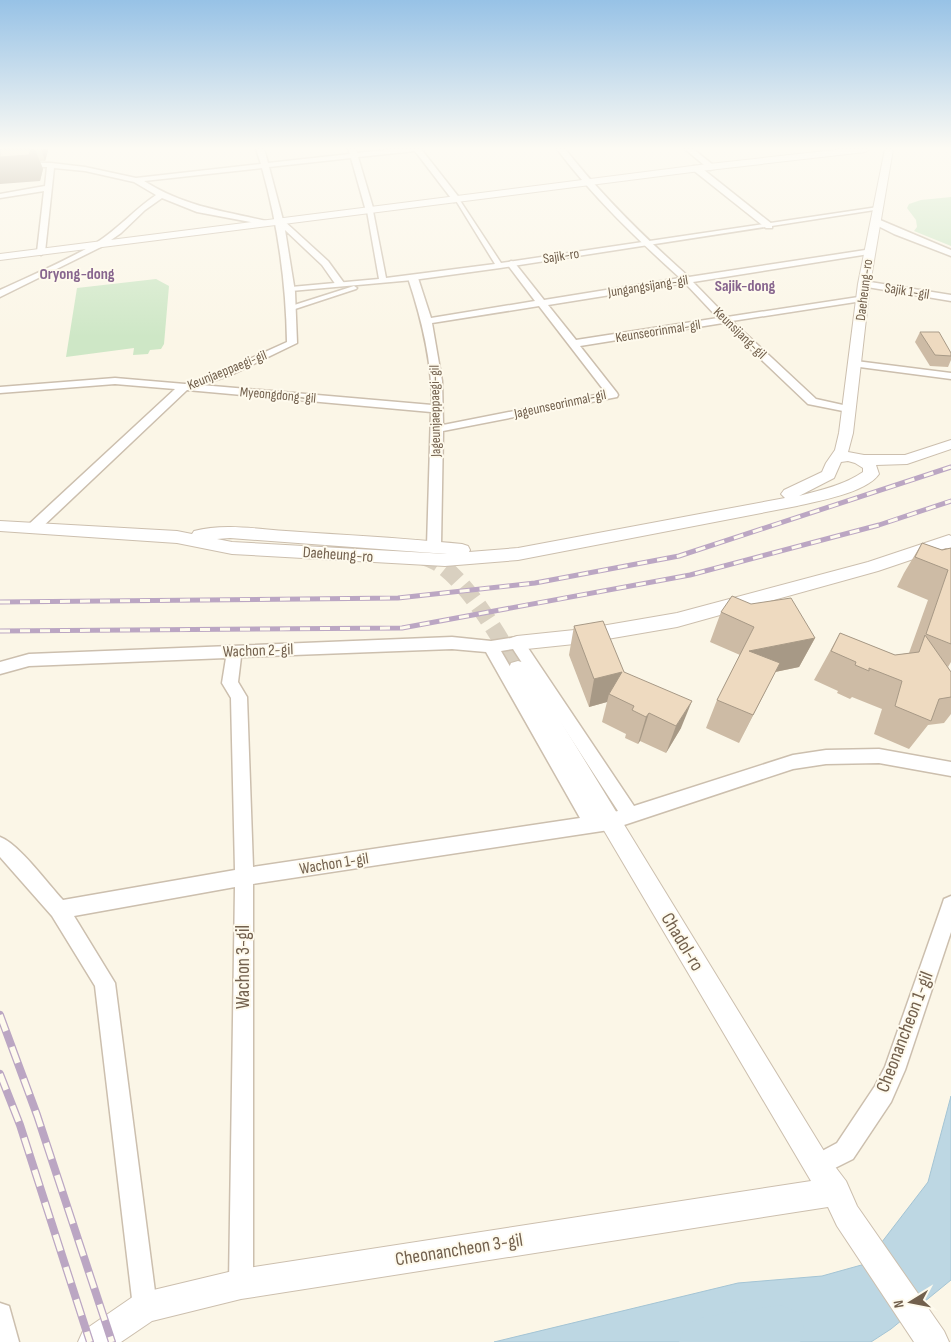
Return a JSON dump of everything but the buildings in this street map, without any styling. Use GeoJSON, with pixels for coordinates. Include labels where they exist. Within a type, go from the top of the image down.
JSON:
{"type":"FeatureCollection","features":[{"type":"Feature","properties":{"kind":"street"},"geometry":{"type":"LineString","coordinates":[[41,252],[46,212]]}},
{"type":"Feature","properties":{"kind":"street"},"geometry":{"type":"LineString","coordinates":[[0,294],[98,244],[118,231],[138,212]]}},
{"type":"Feature","properties":{"kind":"street"},"geometry":{"type":"LineString","coordinates":[[208,212],[263,223]]}},
{"type":"Feature","properties":{"kind":"street","name":"Keunjaeppaegi-gil"},"geometry":{"type":"LineString","coordinates":[[33,528],[183,388],[226,373],[292,343],[291,289],[278,212]]}},
{"type":"Feature","properties":{"kind":"street"},"geometry":{"type":"LineString","coordinates":[[0,257],[365,212]]}},
{"type":"Feature","properties":{"kind":"street"},"geometry":{"type":"LineString","coordinates":[[370,212],[383,281]]}},
{"type":"Feature","properties":{"kind":"street"},"geometry":{"type":"LineString","coordinates":[[465,212],[500,266]]}},
{"type":"Feature","properties":{"kind":"street","name":"Keunsijang-gil"},"geometry":{"type":"LineString","coordinates":[[616,212],[646,243],[688,280],[726,321],[812,402],[848,409]]}},
{"type":"Feature","properties":{"kind":"street"},"geometry":{"type":"LineString","coordinates":[[751,212],[769,226]]}},
{"type":"Feature","properties":{"kind":"street","name":"Sajik-ro"},"geometry":{"type":"LineString","coordinates":[[291,289],[340,287],[413,278],[861,212]]}},
{"type":"Feature","properties":{"kind":"street","name":"Daeheung-ro"},"geometry":{"type":"LineString","coordinates":[[836,462],[842,451],[846,433],[856,364],[864,284],[878,212]]}},
{"type":"Feature","properties":{"kind":"street"},"geometry":{"type":"LineString","coordinates":[[281,222],[325,263],[340,287]]}},
{"type":"Feature","properties":{"kind":"street"},"geometry":{"type":"LineString","coordinates":[[877,222],[951,253]]}},
{"type":"Feature","properties":{"kind":"street","name":"Jungangsijang-gil"},"geometry":{"type":"LineString","coordinates":[[427,321],[869,251]]}},
{"type":"Feature","properties":{"kind":"street","name":"Jageunseorinmal-gil"},"geometry":{"type":"LineString","coordinates":[[438,429],[612,395],[511,264]]}},
{"type":"Feature","properties":{"kind":"street","name":"Jageunjaeppaegi-gil"},"geometry":{"type":"LineString","coordinates":[[413,278],[427,321],[435,365],[438,429],[434,546]]}},
{"type":"Feature","properties":{"kind":"street","name":"Sajik 1-gil"},"geometry":{"type":"LineString","coordinates":[[864,284],[951,298]]}},
{"type":"Feature","properties":{"kind":"street","name":"Sajik-ro"},"geometry":{"type":"LineString","coordinates":[[292,307],[340,287]]}},
{"type":"Feature","properties":{"kind":"street","name":"Keunseorinmal-gil"},"geometry":{"type":"LineString","coordinates":[[572,344],[862,298]]}},
{"type":"Feature","properties":{"kind":"street"},"geometry":{"type":"LineString","coordinates":[[856,364],[951,376]]}},
{"type":"Feature","properties":{"kind":"street","name":"Myeongdong-gil"},"geometry":{"type":"LineString","coordinates":[[0,390],[115,381],[436,409]]}},
{"type":"Feature","properties":{"kind":"street"},"geometry":{"type":"LineString","coordinates":[[753,508],[797,501],[836,491],[867,478],[872,471],[870,467],[859,459],[846,433]]}},
{"type":"Feature","properties":{"kind":"street"},"geometry":{"type":"LineString","coordinates":[[836,462],[859,459],[890,461],[906,459],[951,444]]}},
{"type":"Feature","properties":{"kind":"street"},"geometry":{"type":"LineString","coordinates":[[836,462],[844,477],[855,480],[885,474],[951,450]]}},
{"type":"Feature","properties":{"kind":"street"},"geometry":{"type":"LineString","coordinates":[[753,508],[829,475],[836,462]]}},
{"type":"Feature","properties":{"kind":"street","name":"Daeheung-ro"},"geometry":{"type":"LineString","coordinates":[[0,526],[177,537],[232,548],[394,559],[445,560],[518,554],[645,531],[753,508]]}},
{"type":"Feature","properties":{"kind":"street","name":"Daeheung-ro"},"geometry":{"type":"LineString","coordinates":[[177,537],[230,533],[434,546],[500,554]]}},
{"type":"Feature","properties":{"kind":"street"},"geometry":{"type":"LineString","coordinates":[[177,537],[399,550]]}},
{"type":"Feature","properties":{"kind":"street"},"geometry":{"type":"LineString","coordinates":[[610,820],[517,643],[584,636],[677,620],[872,567],[949,541],[951,544]]}},
{"type":"Feature","properties":{"kind":"street","name":"Wachon 2-gil"},"geometry":{"type":"LineString","coordinates":[[0,668],[29,660],[452,643],[491,647],[517,643]]}},
{"type":"Feature","properties":{"kind":"street"},"geometry":{"type":"LineString","coordinates":[[491,647],[610,820]]}},
{"type":"Feature","properties":{"kind":"street","name":"Wachon 3-gil"},"geometry":{"type":"LineString","coordinates":[[234,652],[230,683],[238,697],[244,878],[241,1284]]}},
{"type":"Feature","properties":{"kind":"street","name":"Chadol-ro"},"geometry":{"type":"LineString","coordinates":[[518,668],[817,1166],[933,1342]]}},
{"type":"Feature","properties":{"kind":"street","name":"Wachon 1-gil"},"geometry":{"type":"LineString","coordinates":[[59,910],[244,878],[610,820],[789,763],[826,757],[879,756],[951,769]]}},
{"type":"Feature","properties":{"kind":"street"},"geometry":{"type":"LineString","coordinates":[[0,845],[59,910],[105,983],[145,1307]]}},
{"type":"Feature","properties":{"kind":"street","name":"Cheonancheon 1-gil"},"geometry":{"type":"LineString","coordinates":[[817,1166],[845,1151],[883,1094],[894,1070],[951,905]]}},
{"type":"Feature","properties":{"kind":"street","name":"Cheonancheon 3-gil"},"geometry":{"type":"LineString","coordinates":[[94,1342],[145,1307],[241,1284],[842,1203]]}},
{"type":"Feature","properties":{"kind":"street"},"geometry":{"type":"LineString","coordinates":[[0,1315],[6,1342]]}},
{"type":"Feature","properties":{"kind":"green space"},"geometry":{"type":"Polygon","coordinates":[[[910,212],[951,212],[951,246],[914,231],[917,227],[916,220],[910,212]]]}},
{"type":"Feature","properties":{"kind":"green space"},"geometry":{"type":"Polygon","coordinates":[[[156,279],[169,286],[164,344],[161,349],[150,350],[148,354],[133,355],[134,348],[66,357],[77,288],[156,279]]]}},
{"type":"Feature","properties":{"kind":"water"},"geometry":{"type":"Polygon","coordinates":[[[951,1096],[951,1280],[891,1329],[871,1342],[758,1342],[724,1332],[681,1342],[494,1342],[738,1283],[822,1276],[865,1264],[928,1182],[951,1096]]]}},
{"type":"Feature","properties":{"kind":"waterway"},"geometry":{"type":"LineString","coordinates":[[704,1342],[780,1330]]}},
{"type":"Feature","properties":{"kind":"tunnel"},"geometry":{"type":"LineString","coordinates":[[399,551],[436,562],[460,582],[482,610],[518,668]]}},
{"type":"Feature","properties":{"kind":"railway"},"geometry":{"type":"LineString","coordinates":[[0,602],[398,598],[535,583],[679,556],[951,467]]}},
{"type":"Feature","properties":{"kind":"railway"},"geometry":{"type":"LineString","coordinates":[[0,631],[402,628],[690,575],[879,525],[951,501]]}},
{"type":"Feature","properties":{"kind":"railway"},"geometry":{"type":"LineString","coordinates":[[0,1015],[37,1115],[112,1342]]}},
{"type":"Feature","properties":{"kind":"railway"},"geometry":{"type":"LineString","coordinates":[[0,1074],[20,1125],[90,1342]]}},
{"type":"Feature","properties":{"kind":"district","name":"Oryong-dong"},"geometry":{"type":"Point","coordinates":[77,274]}},
{"type":"Feature","properties":{"kind":"district","name":"Sajik-dong"},"geometry":{"type":"Point","coordinates":[745,286]}}]}
